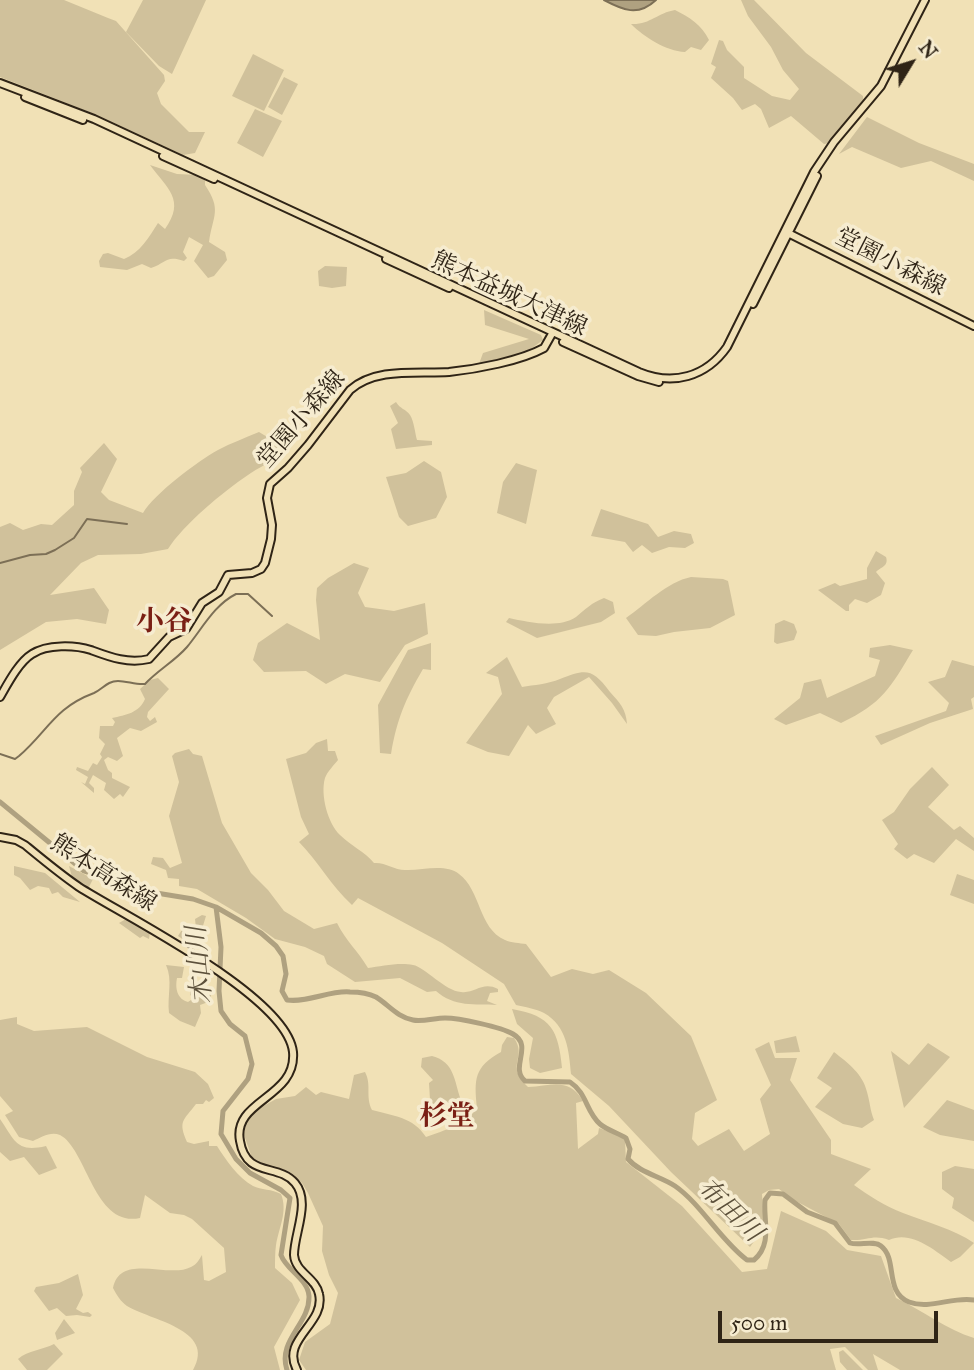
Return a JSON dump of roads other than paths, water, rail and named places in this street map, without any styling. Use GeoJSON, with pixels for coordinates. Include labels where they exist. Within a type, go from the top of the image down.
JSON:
{"type":"FeatureCollection","features":[{"type":"Feature","properties":{"kind":"main road","name":"熊本益城大津線"},"geometry":{"type":"LineString","coordinates":[[552,334],[639,372],[662,379],[680,379],[705,369],[721,355],[814,172],[834,142],[881,86],[925,0]]}},
{"type":"Feature","properties":{"kind":"main road","name":"熊本益城大津線"},"geometry":{"type":"LineString","coordinates":[[0,85],[95,124],[648,380],[678,383],[708,372],[727,353],[817,175],[874,95]]}},
{"type":"Feature","properties":{"kind":"main road","name":"堂園小森線"},"geometry":{"type":"LineString","coordinates":[[789,233],[974,326]]}},
{"type":"Feature","properties":{"kind":"main road","name":"堂園小森線"},"geometry":{"type":"LineString","coordinates":[[0,697],[25,661],[41,650],[70,646],[118,660],[149,659],[169,638],[183,632],[202,603],[219,592],[228,575],[253,573],[261,569],[265,564],[271,539],[272,525],[267,498],[270,484],[288,468],[362,380],[386,375],[452,371],[501,362],[539,351],[544,348],[552,334]]}},
{"type":"Feature","properties":{"kind":"main road","name":"熊本高森線"},"geometry":{"type":"LineString","coordinates":[[0,837],[25,845],[78,886],[226,975],[280,1024],[289,1037],[293,1061],[285,1082],[243,1119],[239,1138],[247,1160],[292,1180],[301,1195],[295,1263],[317,1288],[320,1302],[312,1321],[294,1346],[293,1358],[297,1370]]}},
{"type":"Feature","properties":{"kind":"waterway"},"geometry":{"type":"LineString","coordinates":[[0,563],[55,550],[74,538],[87,519],[127,524]]}},
{"type":"Feature","properties":{"kind":"waterway"},"geometry":{"type":"LineString","coordinates":[[0,754],[15,759],[60,713],[111,682],[145,684],[182,652],[215,611],[236,594],[248,594],[272,616]]}},
{"type":"Feature","properties":{"kind":"waterway","name":"布田川"},"geometry":{"type":"LineString","coordinates":[[0,802],[84,871],[138,890],[193,899],[216,907],[261,933],[283,956],[286,974],[282,991],[287,1000],[303,1000],[342,992],[363,993],[376,997],[407,1018],[460,1020],[513,1034],[521,1044],[519,1069],[525,1081],[570,1082],[576,1086],[595,1119],[626,1138],[630,1149],[628,1159],[638,1168],[675,1186],[747,1260],[754,1260],[763,1247],[766,1232],[765,1200],[770,1193],[783,1194],[807,1212],[835,1223],[850,1243],[874,1243],[881,1246],[889,1259],[896,1291],[909,1302],[925,1304],[974,1300]]}},
{"type":"Feature","properties":{"kind":"waterway","name":"木山川"},"geometry":{"type":"LineString","coordinates":[[216,907],[221,947],[221,1011],[230,1024],[245,1036],[252,1064],[248,1079],[223,1111],[221,1134],[236,1159],[250,1173],[290,1198],[281,1255],[305,1285],[309,1296],[305,1315],[286,1350],[287,1370]]}},
{"type":"Feature","properties":{"kind":"district","name":"小谷"},"geometry":{"type":"Point","coordinates":[164,623]}},
{"type":"Feature","properties":{"kind":"district","name":"杉堂"},"geometry":{"type":"Point","coordinates":[447,1118]}}]}
